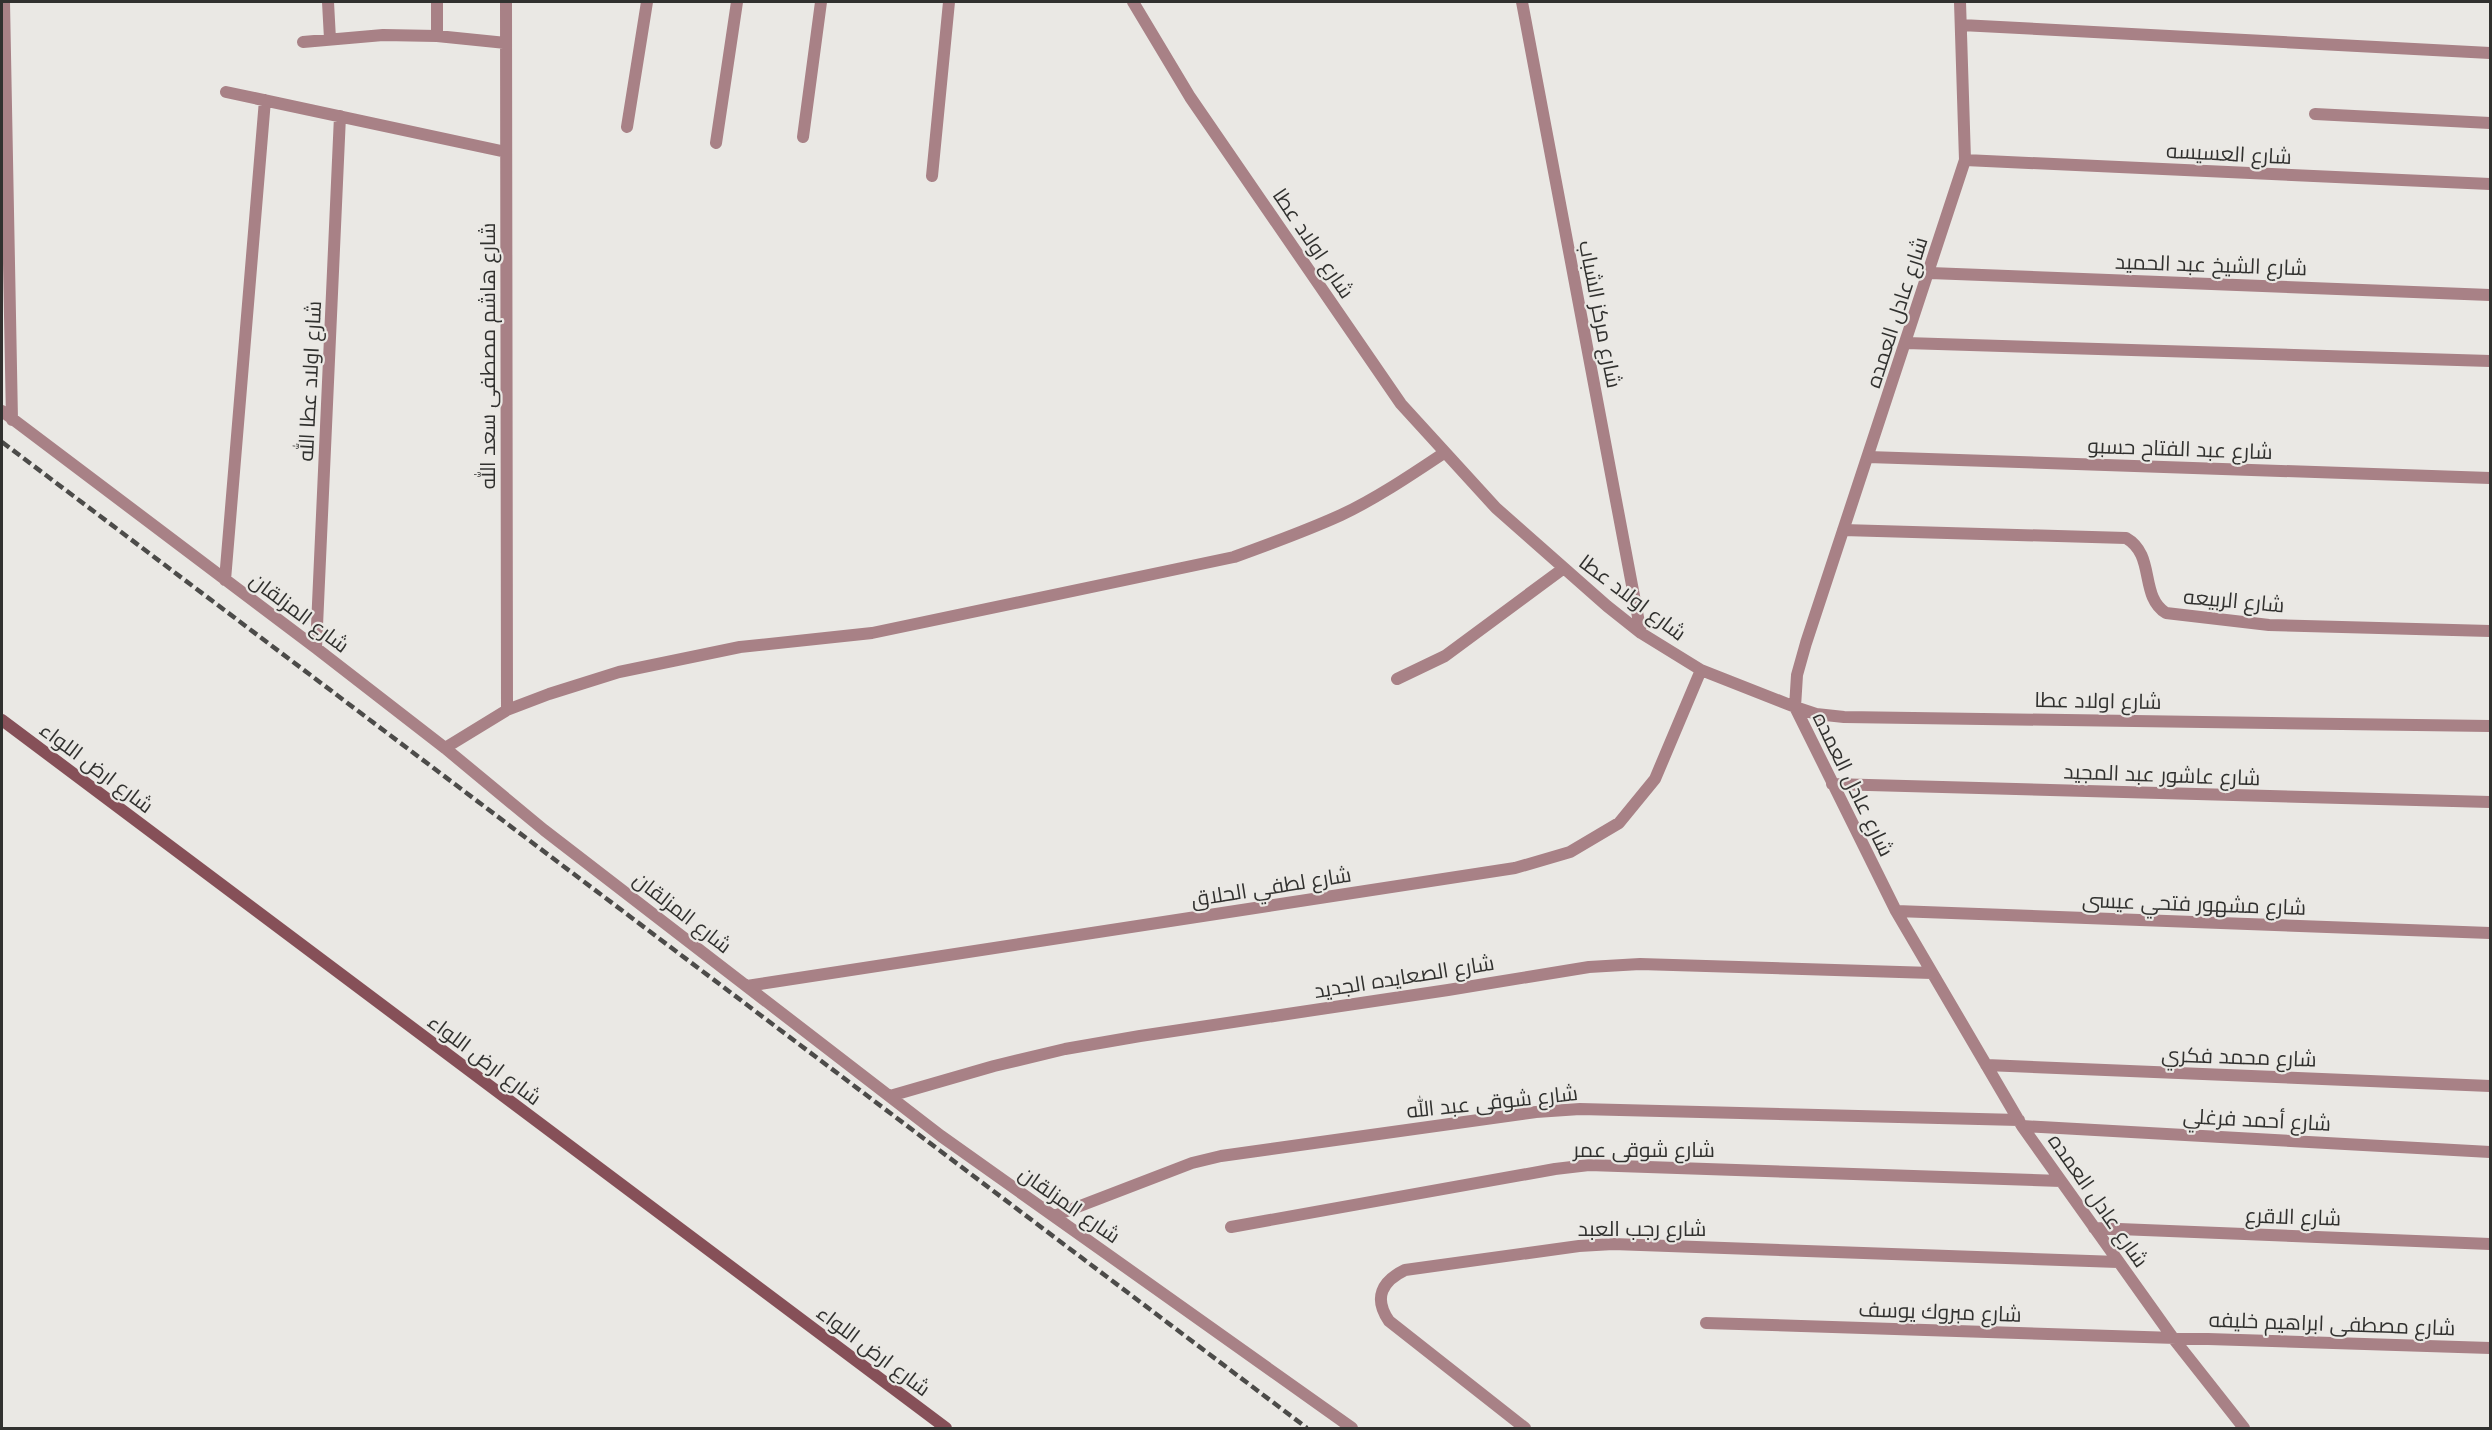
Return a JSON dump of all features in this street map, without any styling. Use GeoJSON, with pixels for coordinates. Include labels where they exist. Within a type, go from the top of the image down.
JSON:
{"type":"FeatureCollection","features":[{"type":"Feature","properties":{"kind":"street"},"geometry":{"type":"LineString","coordinates":[[4,2],[12,420]]}},
{"type":"Feature","properties":{"kind":"street"},"geometry":{"type":"LineString","coordinates":[[328,2],[330,39]]}},
{"type":"Feature","properties":{"kind":"street"},"geometry":{"type":"LineString","coordinates":[[437,2],[437,36]]}},
{"type":"Feature","properties":{"kind":"street","name":"شارع هاشم مصطفى سعد الله"},"geometry":{"type":"LineString","coordinates":[[506,2],[507,710]]}},
{"type":"Feature","properties":{"kind":"street"},"geometry":{"type":"LineString","coordinates":[[627,127],[647,2]]}},
{"type":"Feature","properties":{"kind":"street"},"geometry":{"type":"LineString","coordinates":[[716,143],[737,2]]}},
{"type":"Feature","properties":{"kind":"street"},"geometry":{"type":"LineString","coordinates":[[803,137],[821,2]]}},
{"type":"Feature","properties":{"kind":"street"},"geometry":{"type":"LineString","coordinates":[[932,176],[950,2]]}},
{"type":"Feature","properties":{"kind":"street","name":"شارع اولاد عطا"},"geometry":{"type":"LineString","coordinates":[[1133,2],[1190,97],[1401,404],[1496,508],[1641,633],[1701,670],[1816,714],[1844,717],[2490,726]]}},
{"type":"Feature","properties":{"kind":"street","name":"شارع مركز الشباب"},"geometry":{"type":"LineString","coordinates":[[1522,2],[1641,633]]}},
{"type":"Feature","properties":{"kind":"street","name":"شارع عادل العمده"},"geometry":{"type":"LineString","coordinates":[[1960,2],[1965,160],[1930,273],[1806,643],[1797,675],[1795,707],[1896,911],[2020,1123],[2173,1338],[2244,1428]]}},
{"type":"Feature","properties":{"kind":"street"},"geometry":{"type":"LineString","coordinates":[[1961,25],[2490,53]]}},
{"type":"Feature","properties":{"kind":"street"},"geometry":{"type":"LineString","coordinates":[[303,42],[383,35],[437,36],[506,44]]}},
{"type":"Feature","properties":{"kind":"street"},"geometry":{"type":"LineString","coordinates":[[226,92],[506,152]]}},
{"type":"Feature","properties":{"kind":"street"},"geometry":{"type":"LineString","coordinates":[[225,580],[266,100]]}},
{"type":"Feature","properties":{"kind":"street"},"geometry":{"type":"LineString","coordinates":[[2315,114],[2490,123]]}},
{"type":"Feature","properties":{"kind":"street","name":"شارع اولاد عطا الله"},"geometry":{"type":"LineString","coordinates":[[316,648],[340,116]]}},
{"type":"Feature","properties":{"kind":"street","name":"شارع العسيسه"},"geometry":{"type":"LineString","coordinates":[[1965,160],[2490,184]]}},
{"type":"Feature","properties":{"kind":"street","name":"شارع الشيخ عبد الحميد"},"geometry":{"type":"LineString","coordinates":[[1930,273],[2490,295]]}},
{"type":"Feature","properties":{"kind":"street"},"geometry":{"type":"LineString","coordinates":[[1906,343],[2490,362]]}},
{"type":"Feature","properties":{"kind":"street","name":"شارع المزلقان"},"geometry":{"type":"LineString","coordinates":[[2,411],[316,648],[445,748],[554,837],[941,1136],[1352,1428]]}},
{"type":"Feature","properties":{"kind":"street"},"geometry":{"type":"LineString","coordinates":[[445,748],[507,710],[620,672],[740,647],[872,633],[1234,557],[1290,537],[1343,514],[1444,453]]}},
{"type":"Feature","properties":{"kind":"street","name":"شارع عبد الفتاح حسبو"},"geometry":{"type":"LineString","coordinates":[[1868,457],[2490,478]]}},
{"type":"Feature","properties":{"kind":"street","name":"شارع الربيعه"},"geometry":{"type":"LineString","coordinates":[[1844,530],[2126,538],[2140,549],[2153,599],[2158,608],[2166,613],[2269,625],[2490,631]]}},
{"type":"Feature","properties":{"kind":"street"},"geometry":{"type":"LineString","coordinates":[[1397,679],[1445,656],[1564,568]]}},
{"type":"Feature","properties":{"kind":"street","name":"شارع لطفي الحلاق"},"geometry":{"type":"LineString","coordinates":[[747,986],[1515,868],[1570,852],[1619,823],[1655,779],[1701,670]]}},
{"type":"Feature","properties":{"kind":"street","name":"شارع ارض اللواء"},"geometry":{"type":"LineString","coordinates":[[2,720],[946,1428]]}},
{"type":"Feature","properties":{"kind":"street","name":"شارع عاشور عبد المجيد"},"geometry":{"type":"LineString","coordinates":[[1832,784],[2490,802]]}},
{"type":"Feature","properties":{"kind":"street","name":"شارع مشهور فتحي عيسى"},"geometry":{"type":"LineString","coordinates":[[1896,911],[2490,933]]}},
{"type":"Feature","properties":{"kind":"street","name":"شارع الصعايده الجديد"},"geometry":{"type":"LineString","coordinates":[[890,1096],[994,1066],[1065,1049],[1589,967],[1640,964],[1932,973]]}},
{"type":"Feature","properties":{"kind":"street","name":"شارع محمد فكري"},"geometry":{"type":"LineString","coordinates":[[1986,1065],[2490,1086]]}},
{"type":"Feature","properties":{"kind":"street","name":"شارع شوقى عبد الله"},"geometry":{"type":"LineString","coordinates":[[1054,1216],[1192,1163],[1221,1156],[1536,1112],[1580,1109],[2020,1123]]}},
{"type":"Feature","properties":{"kind":"street","name":"شارع أحمد فرغلي"},"geometry":{"type":"LineString","coordinates":[[2020,1123],[2490,1152]]}},
{"type":"Feature","properties":{"kind":"street","name":"شارع شوقى عمر"},"geometry":{"type":"LineString","coordinates":[[1231,1227],[1556,1169],[1589,1166],[2061,1181]]}},
{"type":"Feature","properties":{"kind":"street","name":"شارع الاقرع"},"geometry":{"type":"LineString","coordinates":[[2094,1228],[2490,1244]]}},
{"type":"Feature","properties":{"kind":"street","name":"شارع رجب العبد"},"geometry":{"type":"LineString","coordinates":[[1525,1428],[1389,1321],[1381,1307],[1380,1298],[1391,1277],[1405,1270],[1579,1246],[1613,1244],[2118,1262]]}},
{"type":"Feature","properties":{"kind":"street","name":"شارع مبروك يوسف"},"geometry":{"type":"LineString","coordinates":[[1706,1323],[2173,1338]]}},
{"type":"Feature","properties":{"kind":"street","name":"شارع مصطفى ابراهيم خليفه"},"geometry":{"type":"LineString","coordinates":[[2173,1338],[2490,1348]]}},
{"type":"Feature","properties":{"kind":"railway"},"geometry":{"type":"LineString","coordinates":[[2,442],[1307,1428]]}}]}
